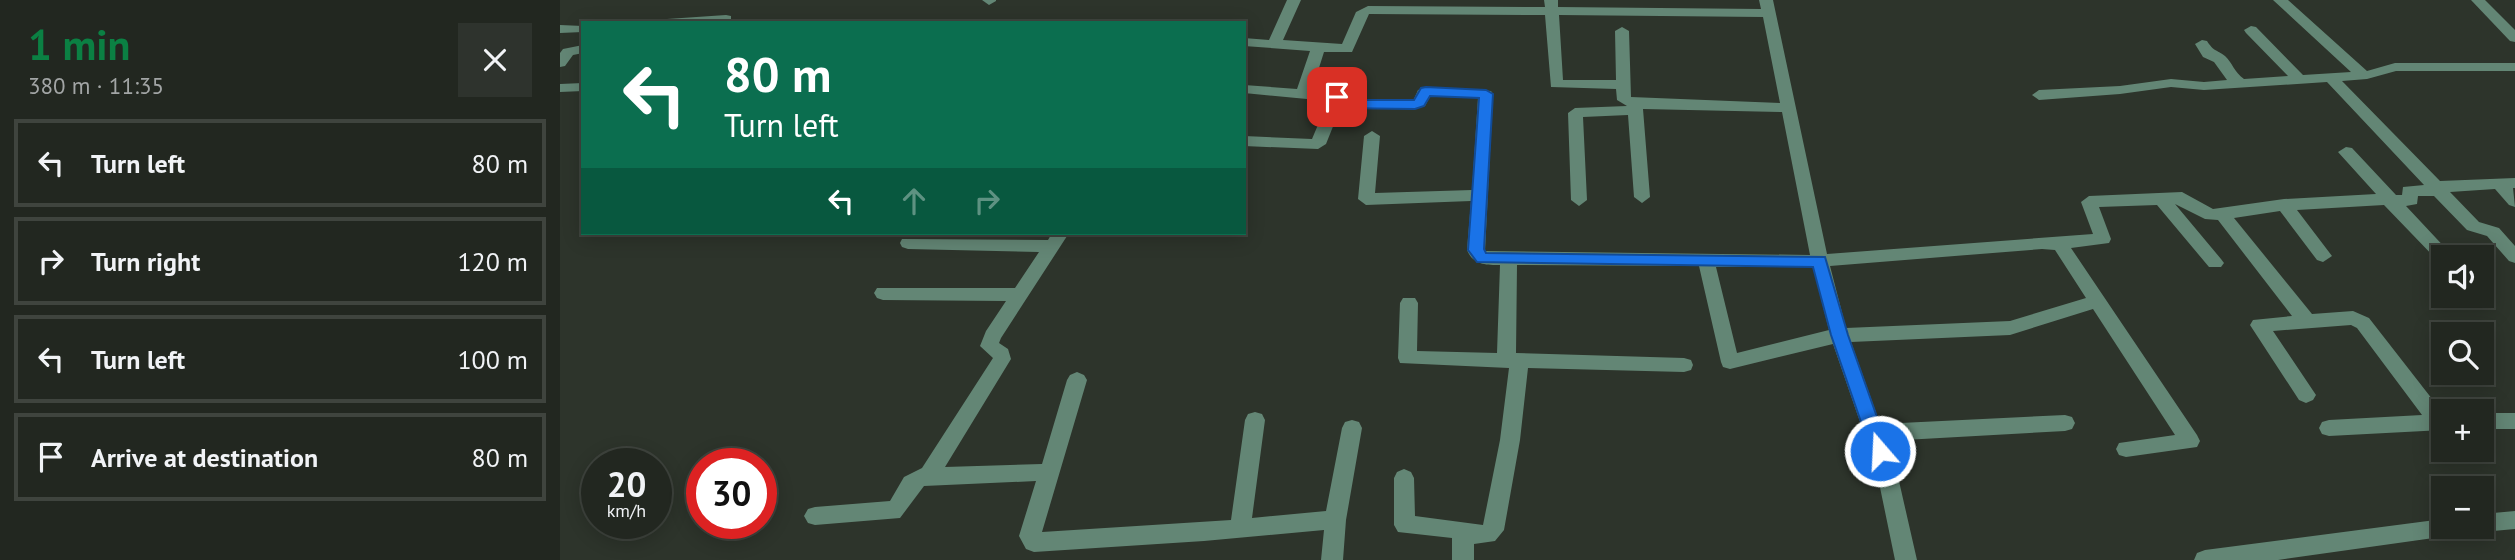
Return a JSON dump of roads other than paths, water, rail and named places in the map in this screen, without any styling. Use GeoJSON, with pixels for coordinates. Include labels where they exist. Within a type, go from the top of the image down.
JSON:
{"type":"FeatureCollection","features":[{"type":"Feature","properties":{"kind":"street"},"geometry":{"type":"LineString","coordinates":[[1274,44],[1294,0]]}},
{"type":"Feature","properties":{"kind":"street"},"geometry":{"type":"LineString","coordinates":[[2280,0],[2362,74]]}},
{"type":"Feature","properties":{"kind":"street"},"geometry":{"type":"LineString","coordinates":[[2478,0],[2515,38]]}},
{"type":"Feature","properties":{"kind":"street"},"geometry":{"type":"LineString","coordinates":[[1246,42],[1348,49],[1363,12],[1368,10],[1767,6],[1820,261],[1839,335],[1886,468],[1906,560]]}},
{"type":"Feature","properties":{"kind":"street"},"geometry":{"type":"LineString","coordinates":[[1551,7],[1556,84],[1623,85]]}},
{"type":"Feature","properties":{"kind":"street"},"geometry":{"type":"LineString","coordinates":[[696,21],[726,19]]}},
{"type":"Feature","properties":{"kind":"street"},"geometry":{"type":"LineString","coordinates":[[560,29],[580,29]]}},
{"type":"Feature","properties":{"kind":"street"},"geometry":{"type":"LineString","coordinates":[[2251,30],[2300,80]]}},
{"type":"Feature","properties":{"kind":"street"},"geometry":{"type":"LineString","coordinates":[[1622,31],[1624,101],[1636,107]]}},
{"type":"Feature","properties":{"kind":"street"},"geometry":{"type":"LineString","coordinates":[[2202,44],[2208,54],[2222,61],[2227,73],[2241,84]]}},
{"type":"Feature","properties":{"kind":"street"},"geometry":{"type":"LineString","coordinates":[[1303,94],[1318,47]]}},
{"type":"Feature","properties":{"kind":"street"},"geometry":{"type":"LineString","coordinates":[[560,63],[568,52],[581,49]]}},
{"type":"Feature","properties":{"kind":"street"},"geometry":{"type":"LineString","coordinates":[[2039,94],[2120,90],[2171,83],[2198,86],[2330,78],[2395,67],[2515,67]]}},
{"type":"Feature","properties":{"kind":"street"},"geometry":{"type":"LineString","coordinates":[[560,71],[567,72],[560,79]]}},
{"type":"Feature","properties":{"kind":"street"},"geometry":{"type":"LineString","coordinates":[[2330,78],[2473,226],[2493,232],[2515,257]]}},
{"type":"Feature","properties":{"kind":"street"},"geometry":{"type":"LineString","coordinates":[[560,88],[581,87]]}},
{"type":"Feature","properties":{"kind":"street"},"geometry":{"type":"LineString","coordinates":[[1246,89],[1337,97],[1317,146],[1246,141]]}},
{"type":"Feature","properties":{"kind":"street"},"geometry":{"type":"LineString","coordinates":[[1334,104],[1415,104],[1420,103],[1426,91],[1484,92],[1487,96],[1476,250],[1478,255],[1487,259],[1820,261],[2103,239],[2088,204],[2090,202],[2182,198],[2208,215],[2284,205],[2412,200],[2409,191],[2507,184],[2515,201]]}},
{"type":"Feature","properties":{"kind":"street"},"geometry":{"type":"LineString","coordinates":[[1579,200],[1574,113],[1636,107],[1789,108]]}},
{"type":"Feature","properties":{"kind":"street"},"geometry":{"type":"LineString","coordinates":[[1636,107],[1642,197]]}},
{"type":"Feature","properties":{"kind":"street"},"geometry":{"type":"LineString","coordinates":[[1372,136],[1366,199],[1480,195]]}},
{"type":"Feature","properties":{"kind":"street"},"geometry":{"type":"LineString","coordinates":[[2346,152],[2432,245]]}},
{"type":"Feature","properties":{"kind":"street"},"geometry":{"type":"LineString","coordinates":[[2161,198],[2215,263]]}},
{"type":"Feature","properties":{"kind":"street"},"geometry":{"type":"LineString","coordinates":[[2284,205],[2323,256]]}},
{"type":"Feature","properties":{"kind":"street"},"geometry":{"type":"LineString","coordinates":[[2222,214],[2306,320]]}},
{"type":"Feature","properties":{"kind":"street"},"geometry":{"type":"LineString","coordinates":[[908,243],[1057,239]]}},
{"type":"Feature","properties":{"kind":"street"},"geometry":{"type":"LineString","coordinates":[[928,477],[1002,359],[1001,354],[991,349],[989,342],[1057,239]]}},
{"type":"Feature","properties":{"kind":"street"},"geometry":{"type":"LineString","coordinates":[[2062,244],[2096,302],[2190,441],[2126,449]]}},
{"type":"Feature","properties":{"kind":"street"},"geometry":{"type":"LineString","coordinates":[[1404,478],[1405,525],[1454,529],[1467,533],[1487,534],[1493,530],[1510,440],[1513,362],[1508,260]]}},
{"type":"Feature","properties":{"kind":"street"},"geometry":{"type":"LineString","coordinates":[[1706,261],[1730,362],[1839,335],[2000,329],[2096,302]]}},
{"type":"Feature","properties":{"kind":"street"},"geometry":{"type":"LineString","coordinates":[[883,293],[1020,295]]}},
{"type":"Feature","properties":{"kind":"street"},"geometry":{"type":"LineString","coordinates":[[1409,303],[1408,358],[1684,365]]}},
{"type":"Feature","properties":{"kind":"street"},"geometry":{"type":"LineString","coordinates":[[2306,395],[2259,325],[2306,320],[2361,320],[2431,409]]}},
{"type":"Feature","properties":{"kind":"street"},"geometry":{"type":"LineString","coordinates":[[1077,380],[1030,536],[1034,542],[1335,520]]}},
{"type":"Feature","properties":{"kind":"street"},"geometry":{"type":"LineString","coordinates":[[1240,528],[1255,420]]}},
{"type":"Feature","properties":{"kind":"street"},"geometry":{"type":"LineString","coordinates":[[2494,421],[2515,421]]}},
{"type":"Feature","properties":{"kind":"street"},"geometry":{"type":"LineString","coordinates":[[1874,433],[2065,423]]}},
{"type":"Feature","properties":{"kind":"street"},"geometry":{"type":"LineString","coordinates":[[2329,428],[2431,423]]}},
{"type":"Feature","properties":{"kind":"street"},"geometry":{"type":"LineString","coordinates":[[1332,560],[1335,520],[1352,428]]}},
{"type":"Feature","properties":{"kind":"street"},"geometry":{"type":"LineString","coordinates":[[815,516],[893,511],[914,480],[928,477],[1049,472]]}},
{"type":"Feature","properties":{"kind":"street"},"geometry":{"type":"LineString","coordinates":[[2494,522],[2515,520]]}},
{"type":"Feature","properties":{"kind":"street"},"geometry":{"type":"LineString","coordinates":[[2205,560],[2431,530]]}},
{"type":"Feature","properties":{"kind":"street"},"geometry":{"type":"LineString","coordinates":[[1463,560],[1463,536],[1467,533]]}}]}
